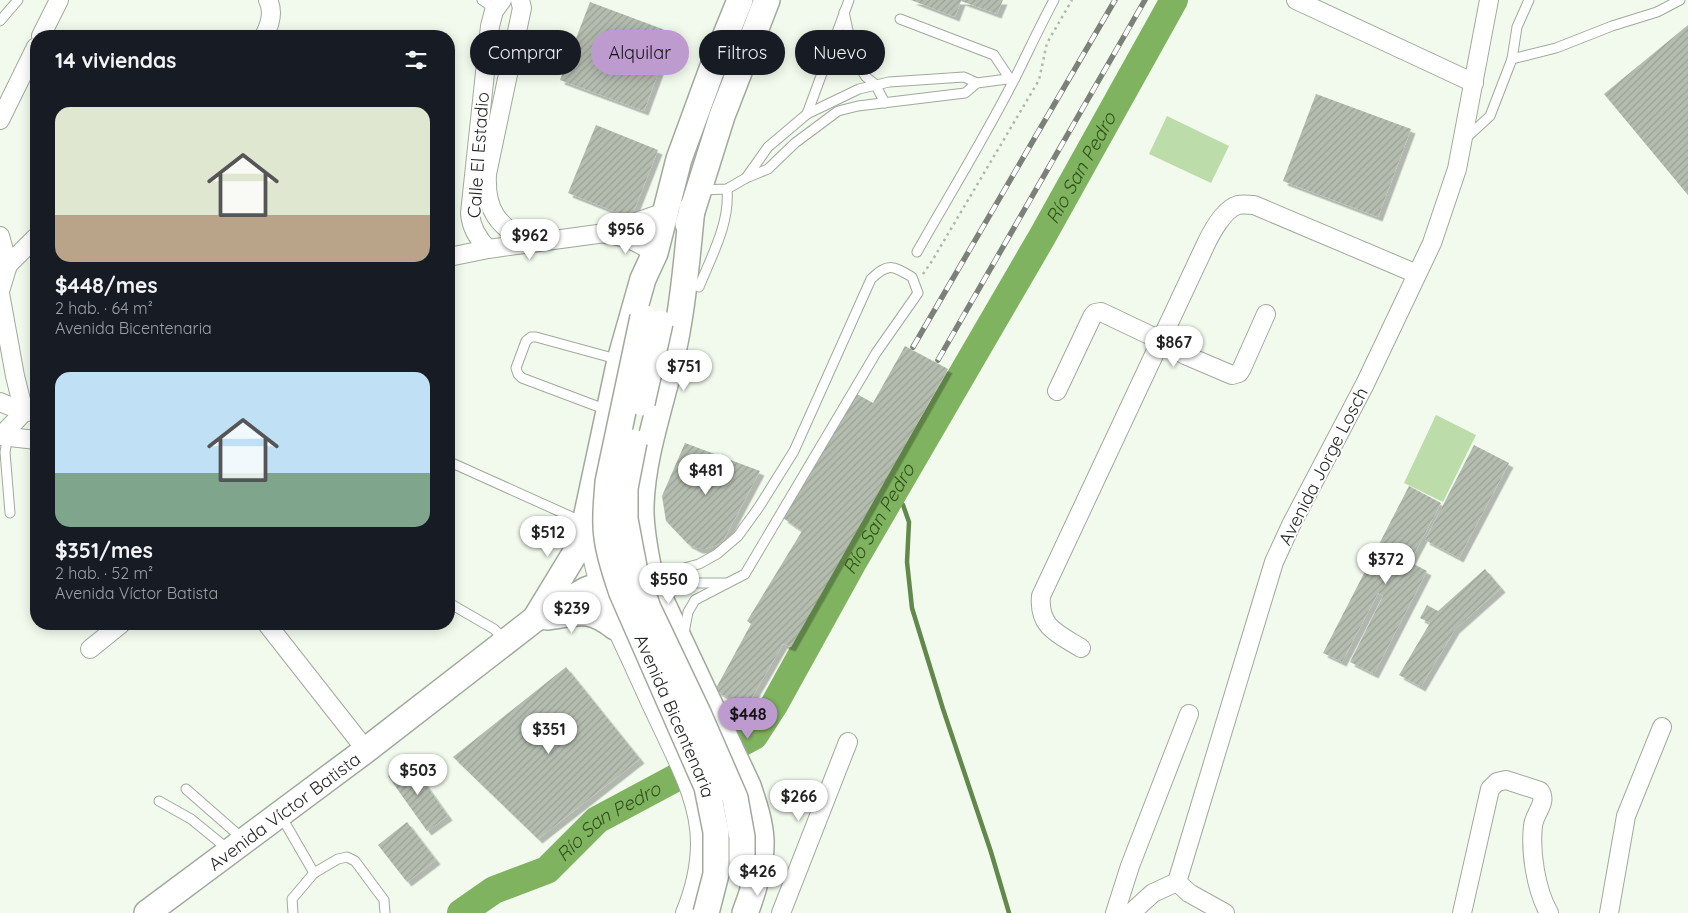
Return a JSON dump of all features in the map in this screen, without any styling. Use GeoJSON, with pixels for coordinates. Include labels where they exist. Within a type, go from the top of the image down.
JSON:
{"type":"FeatureCollection","features":[{"type":"Feature","properties":{"kind":"main road","name":"Avenida Bicentenaria"},"geometry":{"type":"LineString","coordinates":[[734,913],[742,870],[742,837],[735,798],[698,713],[648,608],[635,572],[625,519],[625,488],[651,320],[654,255],[679,158],[740,0]]}},
{"type":"Feature","properties":{"kind":"main road","name":"Avenida Bicentenaria"},"geometry":{"type":"LineString","coordinates":[[706,913],[716,874],[716,832],[707,787],[622,593],[613,566],[607,536],[606,508],[608,482],[651,320],[695,199],[722,116],[767,0]]}},
{"type":"Feature","properties":{"kind":"main road"},"geometry":{"type":"LineString","coordinates":[[695,199],[678,326],[645,470],[642,528],[644,552],[650,577],[748,786],[756,811],[761,841],[757,869],[745,913]]}},
{"type":"Feature","properties":{"kind":"main road"},"geometry":{"type":"LineString","coordinates":[[535,619],[577,550],[587,516],[620,360],[643,279],[654,255]]}},
{"type":"Feature","properties":{"kind":"main road","name":"Avenida Víctor Batista"},"geometry":{"type":"LineString","coordinates":[[147,913],[366,750],[535,619],[563,601],[600,584],[650,577]]}},
{"type":"Feature","properties":{"kind":"main road"},"geometry":{"type":"LineString","coordinates":[[535,619],[585,612],[601,616],[615,627]]}},
{"type":"Feature","properties":{"kind":"street"},"geometry":{"type":"LineString","coordinates":[[44,30],[59,0]]}},
{"type":"Feature","properties":{"kind":"street"},"geometry":{"type":"LineString","coordinates":[[268,0],[271,24],[268,30]]}},
{"type":"Feature","properties":{"kind":"street","name":"Calle El Estadio"},"geometry":{"type":"LineString","coordinates":[[520,0],[522,8],[487,174],[486,190],[487,200],[493,213],[507,230],[528,244]]}},
{"type":"Feature","properties":{"kind":"street"},"geometry":{"type":"LineString","coordinates":[[1296,0],[1474,83]]}},
{"type":"Feature","properties":{"kind":"street","name":"Avenida Jorge Losch"},"geometry":{"type":"LineString","coordinates":[[1177,882],[1274,562],[1290,524],[1365,384],[1399,315],[1435,234],[1457,169],[1490,0]]}},
{"type":"Feature","properties":{"kind":"street","name":"Calle El Estadio"},"geometry":{"type":"LineString","coordinates":[[488,249],[476,234],[470,220],[470,213],[493,3]]}},
{"type":"Feature","properties":{"kind":"street"},"geometry":{"type":"LineString","coordinates":[[0,120],[30,59]]}},
{"type":"Feature","properties":{"kind":"street"},"geometry":{"type":"LineString","coordinates":[[1081,648],[1054,632],[1044,620],[1040,607],[1041,596],[1160,340],[1215,227],[1225,215],[1238,205],[1254,205],[1417,274]]}},
{"type":"Feature","properties":{"kind":"street"},"geometry":{"type":"LineString","coordinates":[[455,256],[488,249],[605,234],[665,212]]}},
{"type":"Feature","properties":{"kind":"street"},"geometry":{"type":"LineString","coordinates":[[605,234],[627,237],[654,255]]}},
{"type":"Feature","properties":{"kind":"street"},"geometry":{"type":"LineString","coordinates":[[0,236],[8,265]]}},
{"type":"Feature","properties":{"kind":"street"},"geometry":{"type":"LineString","coordinates":[[30,243],[8,265],[0,292],[15,376],[30,411]]}},
{"type":"Feature","properties":{"kind":"street"},"geometry":{"type":"LineString","coordinates":[[1056,391],[1095,313],[1101,312],[1160,340],[1185,355],[1232,375],[1239,373],[1266,314]]}},
{"type":"Feature","properties":{"kind":"street"},"geometry":{"type":"LineString","coordinates":[[0,402],[30,411]]}},
{"type":"Feature","properties":{"kind":"street"},"geometry":{"type":"LineString","coordinates":[[3,436],[30,411]]}},
{"type":"Feature","properties":{"kind":"street"},"geometry":{"type":"LineString","coordinates":[[3,436],[30,439]]}},
{"type":"Feature","properties":{"kind":"street"},"geometry":{"type":"LineString","coordinates":[[587,516],[591,554],[615,627],[694,798],[700,842],[698,869],[692,896],[685,913]]}},
{"type":"Feature","properties":{"kind":"street"},"geometry":{"type":"LineString","coordinates":[[90,649],[114,630]]}},
{"type":"Feature","properties":{"kind":"street"},"geometry":{"type":"LineString","coordinates":[[272,630],[366,750]]}},
{"type":"Feature","properties":{"kind":"street"},"geometry":{"type":"LineString","coordinates":[[1115,913],[1130,866],[1189,714]]}},
{"type":"Feature","properties":{"kind":"street"},"geometry":{"type":"LineString","coordinates":[[1609,913],[1626,816],[1662,727]]}},
{"type":"Feature","properties":{"kind":"street"},"geometry":{"type":"LineString","coordinates":[[781,913],[848,742]]}},
{"type":"Feature","properties":{"kind":"street"},"geometry":{"type":"LineString","coordinates":[[1462,913],[1490,789],[1497,782],[1506,780],[1540,791],[1544,796],[1544,802],[1533,820],[1531,839],[1534,865],[1545,906],[1549,913]]}},
{"type":"Feature","properties":{"kind":"street"},"geometry":{"type":"LineString","coordinates":[[1131,913],[1153,893],[1177,882],[1189,893],[1225,913]]}},
{"type":"Feature","properties":{"kind":"lane"},"geometry":{"type":"LineString","coordinates":[[0,21],[18,0]]}},
{"type":"Feature","properties":{"kind":"lane"},"geometry":{"type":"LineString","coordinates":[[807,114],[849,0]]}},
{"type":"Feature","properties":{"kind":"lane"},"geometry":{"type":"LineString","coordinates":[[917,252],[1054,0]]}},
{"type":"Feature","properties":{"kind":"lane"},"geometry":{"type":"LineString","coordinates":[[1462,142],[1490,116],[1512,59],[1517,27],[1529,0]]}},
{"type":"Feature","properties":{"kind":"lane"},"geometry":{"type":"LineString","coordinates":[[1512,59],[1556,48],[1657,12],[1680,0]]}},
{"type":"Feature","properties":{"kind":"lane"},"geometry":{"type":"LineString","coordinates":[[844,12],[854,58],[866,77],[875,84],[884,103]]}},
{"type":"Feature","properties":{"kind":"lane"},"geometry":{"type":"LineString","coordinates":[[900,19],[994,55],[1013,78]]}},
{"type":"Feature","properties":{"kind":"lane"},"geometry":{"type":"LineString","coordinates":[[746,178],[768,147],[807,114],[842,96],[875,84],[964,77],[977,84]]}},
{"type":"Feature","properties":{"kind":"lane"},"geometry":{"type":"LineString","coordinates":[[695,199],[727,189],[746,178],[768,169],[795,143],[838,111],[858,106],[965,93],[977,84],[1013,78]]}},
{"type":"Feature","properties":{"kind":"lane"},"geometry":{"type":"LineString","coordinates":[[699,286],[723,228],[728,208],[727,189]]}},
{"type":"Feature","properties":{"kind":"lane"},"geometry":{"type":"LineString","coordinates":[[650,577],[700,564],[717,554],[738,536],[759,507],[794,451],[871,279],[882,268],[897,267],[912,277],[918,293],[876,353],[745,574],[695,600],[688,612],[682,643]]}},
{"type":"Feature","properties":{"kind":"lane"},"geometry":{"type":"LineString","coordinates":[[609,410],[522,378],[516,368],[526,341],[531,337],[620,360]]}},
{"type":"Feature","properties":{"kind":"lane"},"geometry":{"type":"LineString","coordinates":[[3,436],[10,513]]}},
{"type":"Feature","properties":{"kind":"lane"},"geometry":{"type":"LineString","coordinates":[[455,464],[587,516]]}},
{"type":"Feature","properties":{"kind":"lane"},"geometry":{"type":"LineString","coordinates":[[650,577],[664,583],[730,583]]}},
{"type":"Feature","properties":{"kind":"lane"},"geometry":{"type":"LineString","coordinates":[[455,606],[494,629],[506,641]]}},
{"type":"Feature","properties":{"kind":"lane"},"geometry":{"type":"LineString","coordinates":[[186,788],[238,846]]}},
{"type":"Feature","properties":{"kind":"lane"},"geometry":{"type":"LineString","coordinates":[[160,801],[238,846]]}},
{"type":"Feature","properties":{"kind":"lane"},"geometry":{"type":"LineString","coordinates":[[280,815],[314,873]]}},
{"type":"Feature","properties":{"kind":"lane"},"geometry":{"type":"LineString","coordinates":[[293,913],[292,899],[314,873],[338,859],[347,857],[356,861],[384,900],[385,913]]}},
{"type":"Feature","properties":{"kind":"path"},"geometry":{"type":"LineString","coordinates":[[912,277],[922,275],[932,261],[1039,80],[1047,43],[1072,0]]}},
{"type":"Feature","properties":{"kind":"green space"},"geometry":{"type":"Polygon","coordinates":[[[1167,116],[1229,146],[1211,183],[1149,154],[1167,116]]]}},
{"type":"Feature","properties":{"kind":"green space"},"geometry":{"type":"Polygon","coordinates":[[[1436,415],[1476,435],[1443,502],[1404,483],[1436,415]]]}},
{"type":"Feature","properties":{"kind":"building"},"geometry":{"type":"Polygon","coordinates":[[[911,0],[1003,0],[997,14],[961,1],[955,17],[911,0]]]}},
{"type":"Feature","properties":{"kind":"building"},"geometry":{"type":"Polygon","coordinates":[[[590,2],[665,30],[591,30],[591,75],[657,75],[644,111],[560,80],[562,75],[581,75],[581,30],[579,30],[590,2]]]}},
{"type":"Feature","properties":{"kind":"building"},"geometry":{"type":"Polygon","coordinates":[[[1688,25],[1688,195],[1604,94],[1688,25]]]}},
{"type":"Feature","properties":{"kind":"building"},"geometry":{"type":"Polygon","coordinates":[[[1316,94],[1411,129],[1378,217],[1283,181],[1316,94]]]}},
{"type":"Feature","properties":{"kind":"building"},"geometry":{"type":"Polygon","coordinates":[[[596,125],[658,150],[631,218],[568,193],[596,125]]]}},
{"type":"Feature","properties":{"kind":"building"},"geometry":{"type":"Polygon","coordinates":[[[905,346],[948,369],[791,647],[783,644],[746,708],[715,690],[751,624],[747,621],[802,531],[783,518],[855,393],[873,403],[905,346]]]}},
{"type":"Feature","properties":{"kind":"building"},"geometry":{"type":"Polygon","coordinates":[[[685,443],[760,471],[722,543],[705,549],[698,549],[688,544],[666,521],[662,496],[685,443]]]}},
{"type":"Feature","properties":{"kind":"building"},"geometry":{"type":"Polygon","coordinates":[[[1474,445],[1509,463],[1459,558],[1425,540],[1474,445]]]}},
{"type":"Feature","properties":{"kind":"building"},"geometry":{"type":"Polygon","coordinates":[[[1409,486],[1441,503],[1410,562],[1427,571],[1374,674],[1350,662],[1383,596],[1378,593],[1342,662],[1323,653],[1409,486]]]}},
{"type":"Feature","properties":{"kind":"building"},"geometry":{"type":"Polygon","coordinates":[[[1485,569],[1501,588],[1455,629],[1421,687],[1399,675],[1430,623],[1420,618],[1427,605],[1438,611],[1485,569]]]}},
{"type":"Feature","properties":{"kind":"building"},"geometry":{"type":"Polygon","coordinates":[[[566,667],[640,759],[538,839],[453,757],[566,667]]]}},
{"type":"Feature","properties":{"kind":"building"},"geometry":{"type":"Polygon","coordinates":[[[409,761],[448,816],[427,831],[388,776],[409,761]]]}},
{"type":"Feature","properties":{"kind":"building"},"geometry":{"type":"Polygon","coordinates":[[[407,822],[436,860],[407,882],[378,845],[407,822]]]}},
{"type":"Feature","properties":{"kind":"waterway","name":"Río San Pedro"},"geometry":{"type":"LineString","coordinates":[[461,913],[494,890],[547,870],[597,820],[754,736],[774,705],[853,562],[1042,237],[1174,0]]}},
{"type":"Feature","properties":{"kind":"waterway"},"geometry":{"type":"LineString","coordinates":[[893,493],[903,505],[909,522],[907,562],[912,608],[1009,913]]}},
{"type":"Feature","properties":{"kind":"railway"},"geometry":{"type":"LineString","coordinates":[[913,347],[1115,0]]}},
{"type":"Feature","properties":{"kind":"railway"},"geometry":{"type":"LineString","coordinates":[[938,360],[1145,0]]}}]}
